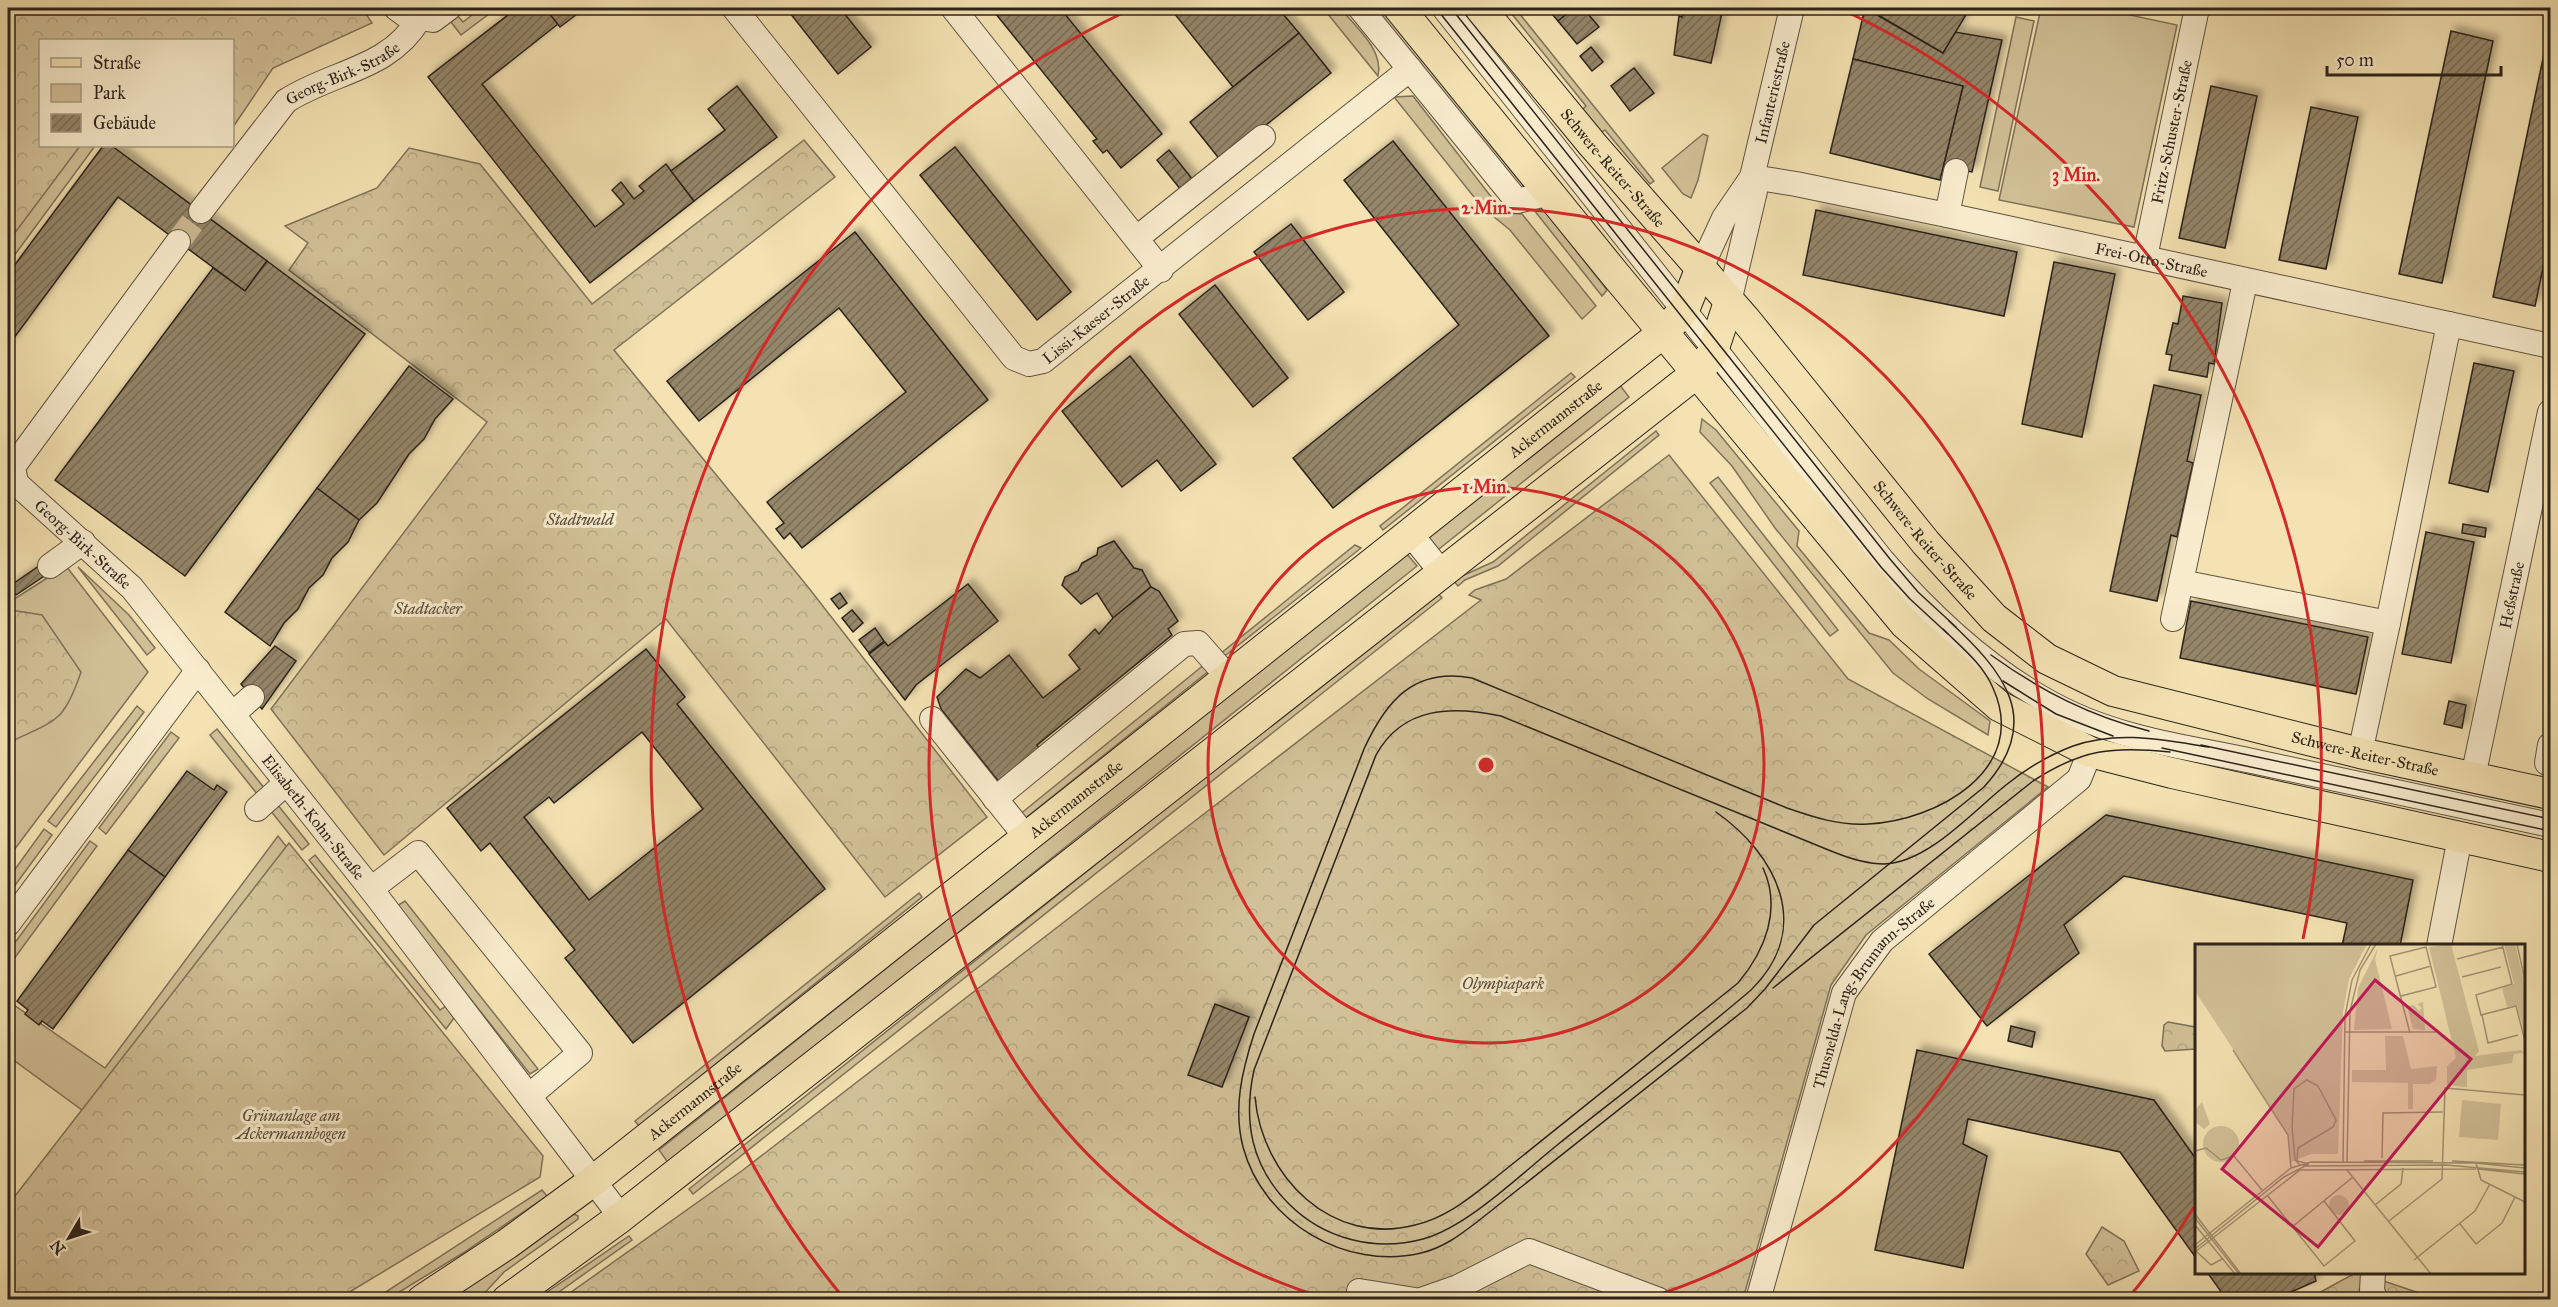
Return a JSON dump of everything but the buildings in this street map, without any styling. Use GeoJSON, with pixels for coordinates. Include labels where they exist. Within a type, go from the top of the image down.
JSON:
{"type":"FeatureCollection","features":[{"type":"Feature","properties":{"kind":"main road"},"geometry":{"type":"LineString","coordinates":[[1399,8],[1905,624],[1999,706],[2090,752],[2172,773],[2550,856]]}},
{"type":"Feature","properties":{"kind":"main road","name":"Schwere-Reiter-Straße"},"geometry":{"type":"LineString","coordinates":[[1480,8],[1592,144],[1729,302],[1926,543],[1994,618],[2047,659],[2113,691],[2360,753],[2550,794]]}},
{"type":"Feature","properties":{"kind":"main road","name":"Ackermannstraße"},"geometry":{"type":"LineString","coordinates":[[422,1299],[507,1244],[593,1181],[1227,676],[1664,332],[1684,310],[1700,270]]}},
{"type":"Feature","properties":{"kind":"main road"},"geometry":{"type":"LineString","coordinates":[[507,1299],[621,1217],[1698,372],[1714,348],[1729,302]]}},
{"type":"Feature","properties":{"kind":"street"},"geometry":{"type":"LineString","coordinates":[[396,8],[407,16],[433,20],[449,8]]}},
{"type":"Feature","properties":{"kind":"street","name":"Lissi-Kaeser-Straße"},"geometry":{"type":"LineString","coordinates":[[734,8],[1014,358],[1029,364],[1043,361],[1161,270],[1410,69]]}},
{"type":"Feature","properties":{"kind":"street"},"geometry":{"type":"LineString","coordinates":[[953,8],[1161,270]]}},
{"type":"Feature","properties":{"kind":"street"},"geometry":{"type":"LineString","coordinates":[[1360,8],[1517,201],[1550,193]]}},
{"type":"Feature","properties":{"kind":"street"},"geometry":{"type":"LineString","coordinates":[[1444,8],[1875,550],[1915,597],[1984,657],[2061,708],[2100,725],[2141,737],[2550,825]]}},
{"type":"Feature","properties":{"kind":"street","name":"Infanteriestraße"},"geometry":{"type":"LineString","coordinates":[[1700,270],[1724,218],[1752,177],[1792,8]]}},
{"type":"Feature","properties":{"kind":"street","name":"Fritz-Schuster-Straße"},"geometry":{"type":"LineString","coordinates":[[2145,257],[2197,8]]}},
{"type":"Feature","properties":{"kind":"street","name":"Georg-Birk-Straße"},"geometry":{"type":"LineString","coordinates":[[201,211],[286,101],[303,90],[393,50],[410,34],[419,19]]}},
{"type":"Feature","properties":{"kind":"street"},"geometry":{"type":"LineString","coordinates":[[1137,238],[1263,137]]}},
{"type":"Feature","properties":{"kind":"street"},"geometry":{"type":"LineString","coordinates":[[1947,215],[1956,171]]}},
{"type":"Feature","properties":{"kind":"street","name":"Infanteriestraße"},"geometry":{"type":"LineString","coordinates":[[1729,302],[1755,191],[1752,177]]}},
{"type":"Feature","properties":{"kind":"street","name":"Frei-Otto-Straße"},"geometry":{"type":"LineString","coordinates":[[1752,177],[1947,215],[2145,257],[2245,282],[2550,346]]}},
{"type":"Feature","properties":{"kind":"street","name":"Georg-Birk-Straße"},"geometry":{"type":"LineString","coordinates":[[178,242],[13,466],[16,483],[132,588],[198,670]]}},
{"type":"Feature","properties":{"kind":"street"},"geometry":{"type":"LineString","coordinates":[[2173,619],[2245,282]]}},
{"type":"Feature","properties":{"kind":"street"},"geometry":{"type":"LineString","coordinates":[[2360,753],[2449,324]]}},
{"type":"Feature","properties":{"kind":"street","name":"Heßstraße"},"geometry":{"type":"LineString","coordinates":[[2473,777],[2550,412]]}},
{"type":"Feature","properties":{"kind":"street"},"geometry":{"type":"LineString","coordinates":[[1409,532],[1442,573]]}},
{"type":"Feature","properties":{"kind":"street"},"geometry":{"type":"LineString","coordinates":[[50,566],[83,542]]}},
{"type":"Feature","properties":{"kind":"street"},"geometry":{"type":"LineString","coordinates":[[2181,582],[2388,623]]}},
{"type":"Feature","properties":{"kind":"street"},"geometry":{"type":"LineString","coordinates":[[995,798],[1184,644],[1198,643],[1227,676]]}},
{"type":"Feature","properties":{"kind":"street"},"geometry":{"type":"LineString","coordinates":[[8,924],[198,670]]}},
{"type":"Feature","properties":{"kind":"street","name":"Elisabeth-Kohn-Straße"},"geometry":{"type":"LineString","coordinates":[[198,670],[371,889],[621,1217]]}},
{"type":"Feature","properties":{"kind":"street"},"geometry":{"type":"LineString","coordinates":[[233,714],[252,697]]}},
{"type":"Feature","properties":{"kind":"street"},"geometry":{"type":"LineString","coordinates":[[932,719],[1026,837]]}},
{"type":"Feature","properties":{"kind":"street","name":"Thusnelda-Lang-Brumann-Straße"},"geometry":{"type":"LineString","coordinates":[[1758,1299],[1844,993],[1882,941],[2079,779],[2090,752]]}},
{"type":"Feature","properties":{"kind":"street"},"geometry":{"type":"LineString","coordinates":[[257,809],[286,783]]}},
{"type":"Feature","properties":{"kind":"street"},"geometry":{"type":"LineString","coordinates":[[2439,944],[2460,837]]}},
{"type":"Feature","properties":{"kind":"street"},"geometry":{"type":"LineString","coordinates":[[371,889],[417,852],[580,1053],[529,1096]]}},
{"type":"Feature","properties":{"kind":"street"},"geometry":{"type":"LineString","coordinates":[[1421,1299],[1458,1287],[1529,1251],[1659,1299]]}},
{"type":"Feature","properties":{"kind":"street"},"geometry":{"type":"LineString","coordinates":[[1359,1291],[1415,1299]]}},
{"type":"Feature","properties":{"kind":"green space"},"geometry":{"type":"Polygon","coordinates":[[[8,8],[362,8],[372,23],[273,68],[234,126],[234,39],[39,39],[39,147],[79,147],[8,242],[8,8]]]}},
{"type":"Feature","properties":{"kind":"green space"},"geometry":{"type":"Polygon","coordinates":[[[481,8],[497,8],[461,35],[451,22],[458,16],[463,22],[481,8]]]}},
{"type":"Feature","properties":{"kind":"green space"},"geometry":{"type":"Polygon","coordinates":[[[1323,8],[1340,8],[1361,31],[1377,57],[1378,76],[1323,8]]]}},
{"type":"Feature","properties":{"kind":"green space"},"geometry":{"type":"Polygon","coordinates":[[[1372,8],[1382,8],[1527,189],[1519,188],[1372,8]]]}},
{"type":"Feature","properties":{"kind":"green space"},"geometry":{"type":"Polygon","coordinates":[[[1507,8],[1515,8],[1654,181],[1650,184],[1605,130],[1598,135],[1580,112],[1586,106],[1507,8]]]}},
{"type":"Feature","properties":{"kind":"green space"},"geometry":{"type":"Polygon","coordinates":[[[2041,8],[2097,8],[2177,25],[2134,227],[1999,200],[2041,8]]]}},
{"type":"Feature","properties":{"kind":"green space"},"geometry":{"type":"Polygon","coordinates":[[[2016,17],[2034,21],[1998,191],[1980,187],[2016,17]]]}},
{"type":"Feature","properties":{"kind":"green space"},"geometry":{"type":"Polygon","coordinates":[[[1413,96],[1499,207],[1506,213],[1522,214],[1596,306],[1582,319],[1510,230],[1482,207],[1394,97],[1413,96]]]}},
{"type":"Feature","properties":{"kind":"green space"},"geometry":{"type":"Polygon","coordinates":[[[1703,134],[1708,136],[1698,180],[1691,198],[1683,194],[1662,168],[1703,134]]]}},
{"type":"Feature","properties":{"kind":"green space","name":"Stadtwald"},"geometry":{"type":"Polygon","coordinates":[[[804,140],[835,177],[614,350],[808,587],[987,817],[885,897],[666,619],[384,855],[271,709],[487,422],[289,270],[308,243],[285,226],[377,188],[409,148],[480,164],[592,304],[804,140]]]}},
{"type":"Feature","properties":{"kind":"green space"},"geometry":{"type":"Polygon","coordinates":[[[39,146],[94,147],[8,264],[8,160],[39,146]]]}},
{"type":"Feature","properties":{"kind":"green space"},"geometry":{"type":"Polygon","coordinates":[[[1534,210],[1544,210],[1607,290],[1602,296],[1534,210]]]}},
{"type":"Feature","properties":{"kind":"green space"},"geometry":{"type":"Polygon","coordinates":[[[1571,373],[1575,377],[1383,530],[1380,526],[1571,373]]]}},
{"type":"Feature","properties":{"kind":"green space"},"geometry":{"type":"Polygon","coordinates":[[[1619,384],[1629,397],[1434,553],[1423,540],[1619,384]]]}},
{"type":"Feature","properties":{"kind":"green space"},"geometry":{"type":"Polygon","coordinates":[[[1702,419],[1716,430],[1799,531],[1797,546],[1869,633],[1889,640],[1919,669],[1990,721],[1988,735],[1928,699],[1893,673],[1775,528],[1732,466],[1700,432],[1702,419]]]}},
{"type":"Feature","properties":{"kind":"green space"},"geometry":{"type":"Polygon","coordinates":[[[1656,431],[1659,435],[1498,566],[1465,580],[1458,586],[1453,580],[1493,562],[1656,431]]]}},
{"type":"Feature","properties":{"kind":"green space","name":"Olympiapark"},"geometry":{"type":"Polygon","coordinates":[[[1669,455],[1848,679],[2048,787],[1866,935],[1831,985],[1743,1299],[560,1300],[743,1170],[1481,600],[1469,595],[1475,590],[1506,579],[1669,455]]]}},
{"type":"Feature","properties":{"kind":"green space"},"geometry":{"type":"Polygon","coordinates":[[[1718,477],[1838,630],[1830,636],[1710,483],[1718,477]]]}},
{"type":"Feature","properties":{"kind":"green space"},"geometry":{"type":"Polygon","coordinates":[[[1355,545],[1361,548],[1226,655],[1220,654],[1355,545]]]}},
{"type":"Feature","properties":{"kind":"green space"},"geometry":{"type":"Polygon","coordinates":[[[1406,553],[1417,566],[669,1164],[659,1150],[1406,553]]]}},
{"type":"Feature","properties":{"kind":"green space"},"geometry":{"type":"Polygon","coordinates":[[[66,566],[148,672],[8,858],[8,603],[66,566]]]}},
{"type":"Feature","properties":{"kind":"green space"},"geometry":{"type":"Polygon","coordinates":[[[78,567],[129,615],[155,648],[147,655],[78,567]]]}},
{"type":"Feature","properties":{"kind":"green space"},"geometry":{"type":"Polygon","coordinates":[[[1437,592],[1442,598],[693,1194],[689,1189],[1437,592]]]}},
{"type":"Feature","properties":{"kind":"green space"},"geometry":{"type":"Polygon","coordinates":[[[11,610],[42,615],[81,672],[69,701],[57,717],[12,741],[8,738],[8,612],[11,610]]]}},
{"type":"Feature","properties":{"kind":"green space"},"geometry":{"type":"Polygon","coordinates":[[[1205,664],[1210,670],[1023,820],[1019,815],[1205,664]]]}},
{"type":"Feature","properties":{"kind":"green space"},"geometry":{"type":"Polygon","coordinates":[[[137,706],[144,712],[56,827],[48,821],[137,706]]]}},
{"type":"Feature","properties":{"kind":"green space"},"geometry":{"type":"Polygon","coordinates":[[[217,729],[309,844],[302,850],[210,735],[217,729]]]}},
{"type":"Feature","properties":{"kind":"green space"},"geometry":{"type":"Polygon","coordinates":[[[171,732],[179,738],[106,834],[99,828],[171,732]]]}},
{"type":"Feature","properties":{"kind":"green space"},"geometry":{"type":"Polygon","coordinates":[[[44,829],[52,835],[8,895],[8,879],[44,829]]]}},
{"type":"Feature","properties":{"kind":"green space"},"geometry":{"type":"Polygon","coordinates":[[[278,836],[293,855],[93,1118],[8,1056],[8,1001],[105,1068],[278,836]]]}},
{"type":"Feature","properties":{"kind":"green space"},"geometry":{"type":"Polygon","coordinates":[[[90,841],[97,846],[8,967],[8,952],[90,841]]]}},
{"type":"Feature","properties":{"kind":"green space","name":"Grünanlage am Ackermannbogen"},"geometry":{"type":"Polygon","coordinates":[[[289,843],[543,1156],[540,1177],[338,1299],[8,1299],[8,1205],[289,843]]]}},
{"type":"Feature","properties":{"kind":"green space"},"geometry":{"type":"Polygon","coordinates":[[[315,855],[440,1010],[446,1006],[454,1018],[446,1029],[309,860],[315,855]]]}},
{"type":"Feature","properties":{"kind":"green space"},"geometry":{"type":"Polygon","coordinates":[[[919,893],[922,897],[639,1126],[635,1121],[919,893]]]}},
{"type":"Feature","properties":{"kind":"green space"},"geometry":{"type":"Polygon","coordinates":[[[405,901],[538,1069],[530,1074],[397,906],[405,901]]]}},
{"type":"Feature","properties":{"kind":"green space"},"geometry":{"type":"Polygon","coordinates":[[[2168,1022],[2195,1027],[2195,1049],[2165,1051],[2162,1046],[2164,1025],[2168,1022]]]}},
{"type":"Feature","properties":{"kind":"green space"},"geometry":{"type":"Polygon","coordinates":[[[542,1190],[547,1196],[463,1253],[388,1299],[375,1299],[542,1190]]]}},
{"type":"Feature","properties":{"kind":"green space"},"geometry":{"type":"Polygon","coordinates":[[[574,1214],[578,1216],[578,1219],[504,1272],[479,1299],[447,1300],[574,1214]]]}},
{"type":"Feature","properties":{"kind":"green space"},"geometry":{"type":"Polygon","coordinates":[[[2102,1227],[2124,1241],[2139,1271],[2108,1285],[2086,1254],[2102,1227]]]}},
{"type":"Feature","properties":{"kind":"green space"},"geometry":{"type":"Polygon","coordinates":[[[629,1236],[632,1240],[549,1299],[537,1299],[629,1236]]]}},
{"type":"Feature","properties":{"kind":"green space"},"geometry":{"type":"Polygon","coordinates":[[[2353,1274],[2363,1274],[2437,1299],[2306,1300],[2353,1274]]]}},
{"type":"Feature","properties":{"kind":"tunnel"},"geometry":{"type":"LineString","coordinates":[[178,242],[201,211]]}},
{"type":"Feature","properties":{"kind":"tram line"},"geometry":{"type":"LineString","coordinates":[[1436,8],[1881,567],[1910,599],[1948,634]]}},
{"type":"Feature","properties":{"kind":"tram line"},"geometry":{"type":"LineString","coordinates":[[1451,8],[1890,559],[1918,592],[1956,627]]}},
{"type":"Feature","properties":{"kind":"tram line"},"geometry":{"type":"LineString","coordinates":[[1943,629],[1978,664],[1989,679],[2001,717],[1999,743],[1988,766],[1970,786],[1947,801],[1921,813],[1894,821],[1868,824],[1837,822],[1787,808],[1472,678],[1452,676],[1434,678],[1404,691],[1382,716],[1364,749],[1254,1034],[1246,1062],[1240,1090],[1240,1132],[1253,1174],[1269,1198],[1288,1218],[1311,1235],[1337,1247],[1364,1255],[1393,1257],[1437,1248],[1477,1222],[1747,1008],[1765,989],[1814,925],[1984,787],[2002,763],[2012,740],[2014,718],[2010,698],[2000,678],[1986,659],[1949,621]]}},
{"type":"Feature","properties":{"kind":"tram line"},"geometry":{"type":"LineString","coordinates":[[1991,655],[2028,680],[2067,701],[2106,718],[2149,731]]}},
{"type":"Feature","properties":{"kind":"tram line"},"geometry":{"type":"LineString","coordinates":[[2003,681],[2056,714],[2113,736]]}},
{"type":"Feature","properties":{"kind":"tram line"},"geometry":{"type":"LineString","coordinates":[[1716,812],[1738,829],[1756,849],[1770,871],[1780,894],[1784,918],[1781,942],[1770,966],[1751,990],[1492,1199],[1440,1233],[1405,1243],[1387,1244],[1351,1240],[1318,1226],[1289,1204],[1266,1174],[1253,1142],[1249,1107],[1254,1070],[1376,755],[1387,739],[1414,718],[1447,711],[1501,716],[1837,854],[1877,864],[1901,861],[1917,855],[1949,834],[2022,773],[2073,746],[2090,741],[2124,737],[2158,739],[2209,747]]}},
{"type":"Feature","properties":{"kind":"tram line"},"geometry":{"type":"LineString","coordinates":[[2201,745],[2550,819]]}},
{"type":"Feature","properties":{"kind":"tram line"},"geometry":{"type":"LineString","coordinates":[[2162,748],[2550,831]]}},
{"type":"Feature","properties":{"kind":"tram line"},"geometry":{"type":"LineString","coordinates":[[1773,988],[2033,781],[2051,770],[2098,752],[2115,750],[2170,752]]}},
{"type":"Feature","properties":{"kind":"tram line"},"geometry":{"type":"LineString","coordinates":[[1255,1097],[1260,1126],[1271,1154],[1287,1178],[1306,1199],[1330,1215],[1356,1226],[1385,1229],[1415,1225],[1436,1218],[1455,1208],[1481,1189],[1738,983],[1756,957],[1768,929],[1771,899],[1763,868]]}},
{"type":"Feature","properties":{"kind":"park label","name":"Stadtacker"},"geometry":{"type":"Point","coordinates":[428,608]}}]}
